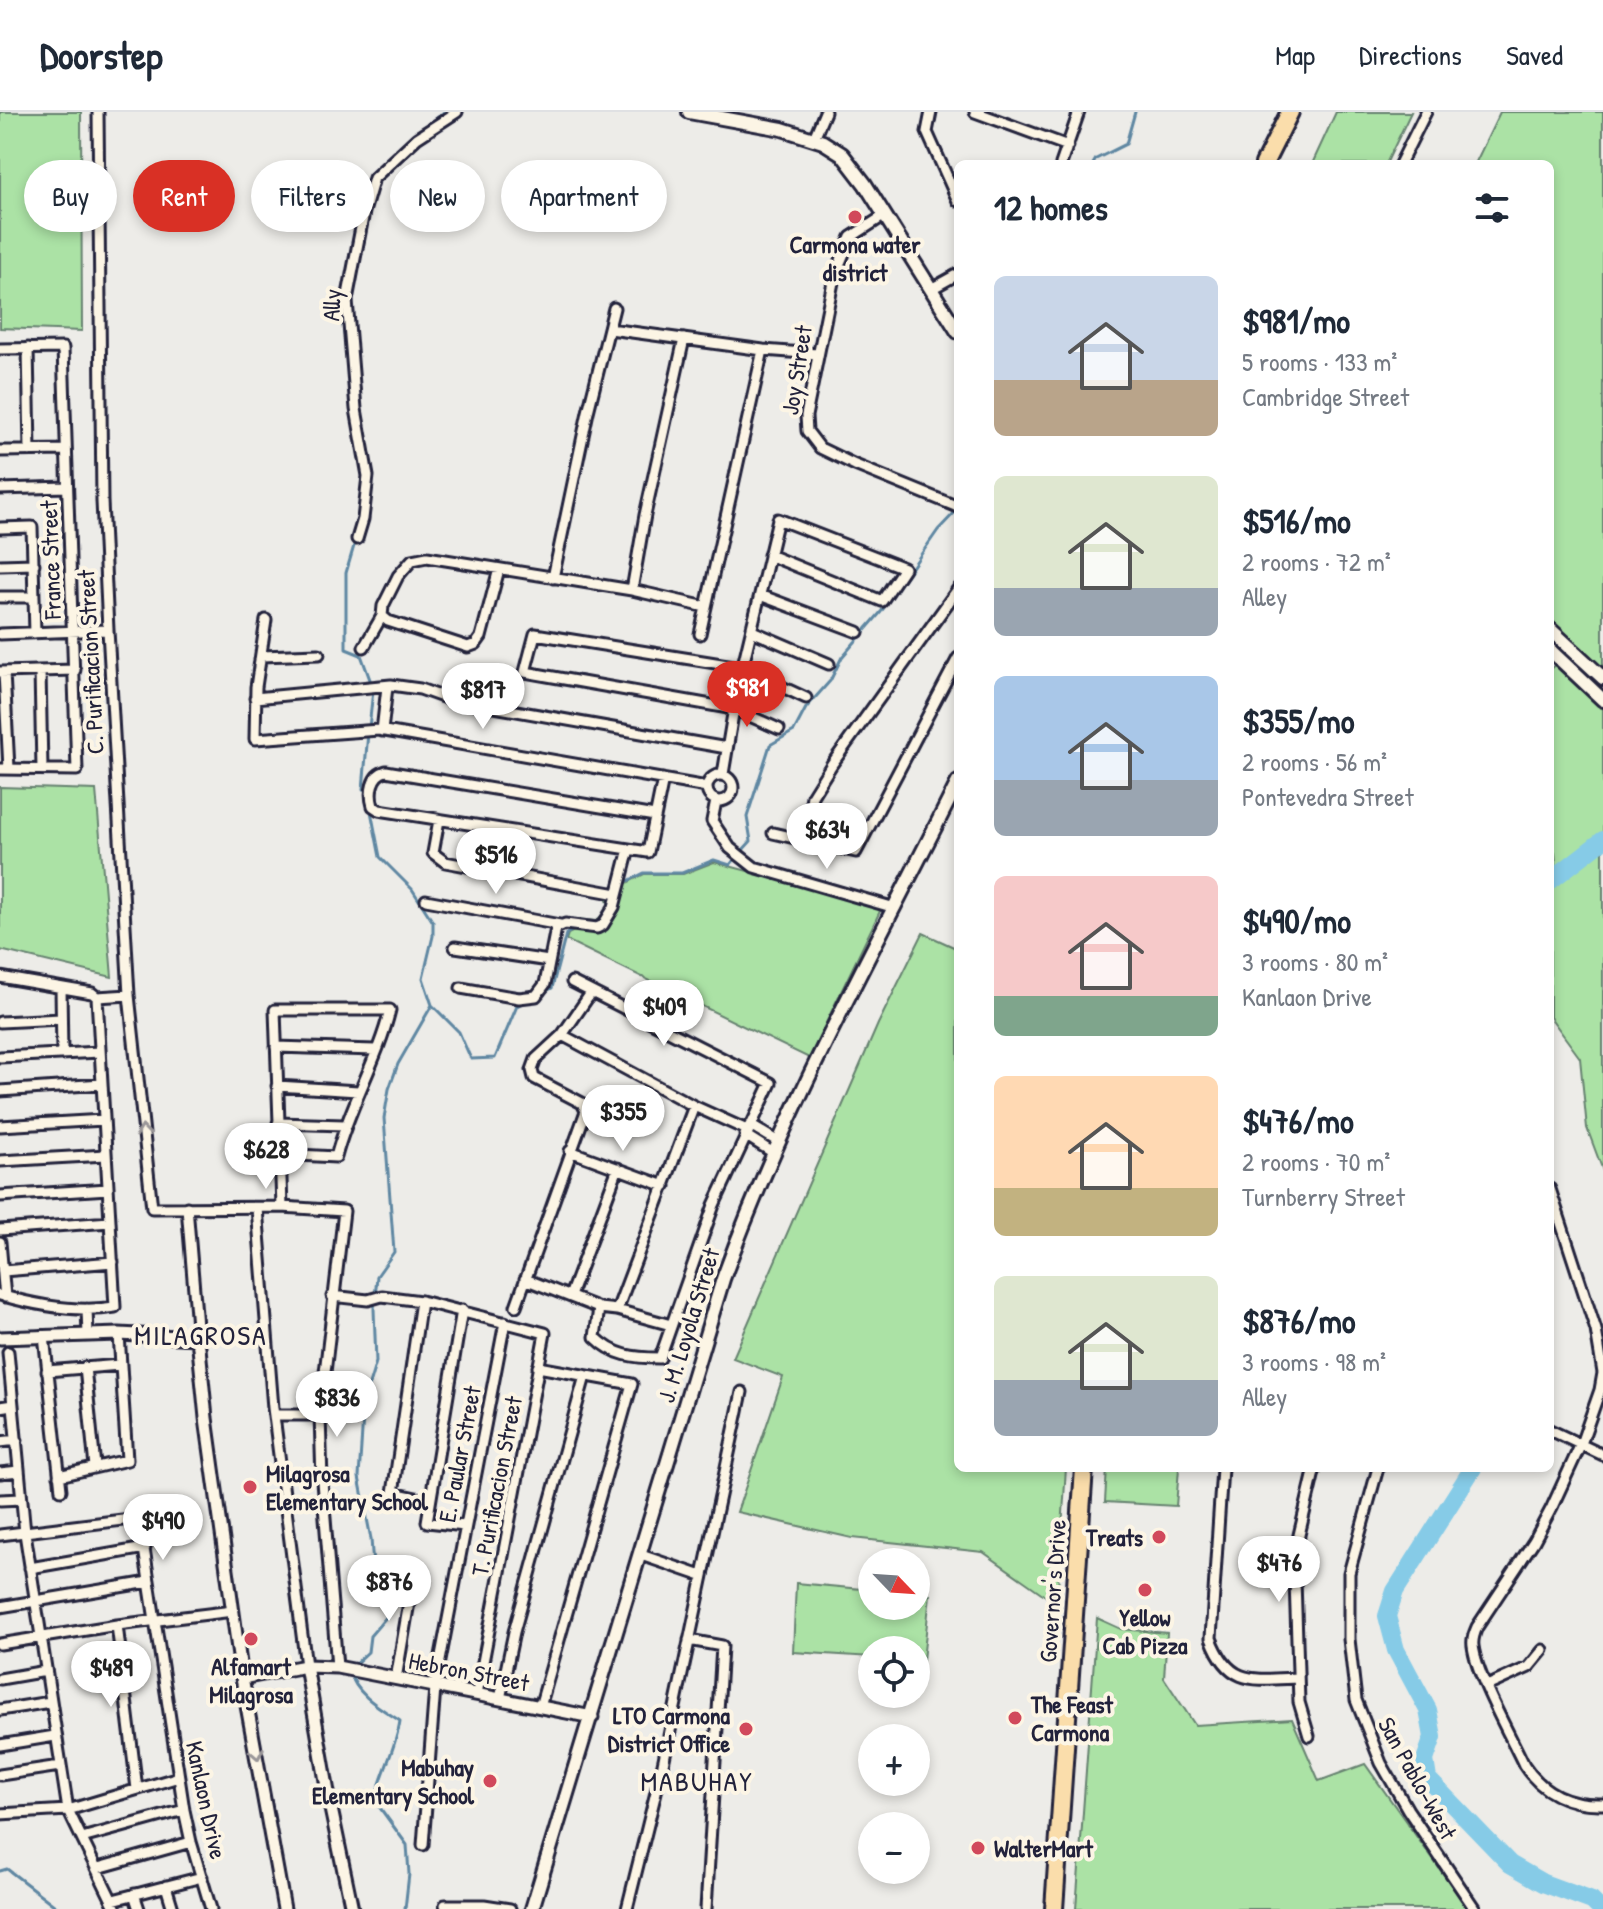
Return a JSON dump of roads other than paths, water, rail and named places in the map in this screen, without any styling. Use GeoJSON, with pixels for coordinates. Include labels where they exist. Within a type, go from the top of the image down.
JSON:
{"type":"FeatureCollection","features":[{"type":"Feature","properties":{"kind":"highway"},"geometry":{"type":"LineString","coordinates":[[1266,160],[1290,112]]}},
{"type":"Feature","properties":{"kind":"highway","name":"Governor's Drive"},"geometry":{"type":"LineString","coordinates":[[1054,1909],[1084,1472]]}},
{"type":"Feature","properties":{"kind":"main road"},"geometry":{"type":"LineString","coordinates":[[689,112],[782,129],[832,147],[849,161],[954,326]]}},
{"type":"Feature","properties":{"kind":"main road"},"geometry":{"type":"LineString","coordinates":[[1554,633],[1603,678]]}},
{"type":"Feature","properties":{"kind":"main road"},"geometry":{"type":"LineString","coordinates":[[1554,654],[1603,700]]}},
{"type":"Feature","properties":{"kind":"main road","name":"J. M. Loyola Street"},"geometry":{"type":"LineString","coordinates":[[532,1909],[723,1279],[775,1146],[954,790]]}},
{"type":"Feature","properties":{"kind":"street","name":"C. Purificacion Street"},"geometry":{"type":"LineString","coordinates":[[98,112],[102,501],[129,995],[152,1208],[187,1207]]}},
{"type":"Feature","properties":{"kind":"street","name":"Ally"},"geometry":{"type":"LineString","coordinates":[[357,539],[363,519],[368,476],[356,409],[347,300],[364,212],[374,178],[417,138],[457,112]]}},
{"type":"Feature","properties":{"kind":"street"},"geometry":{"type":"LineString","coordinates":[[814,138],[825,112]]}},
{"type":"Feature","properties":{"kind":"street"},"geometry":{"type":"LineString","coordinates":[[931,112],[927,132],[954,192]]}},
{"type":"Feature","properties":{"kind":"street"},"geometry":{"type":"LineString","coordinates":[[975,112],[1068,146]]}},
{"type":"Feature","properties":{"kind":"street"},"geometry":{"type":"LineString","coordinates":[[1063,160],[1079,112]]}},
{"type":"Feature","properties":{"kind":"street"},"geometry":{"type":"LineString","coordinates":[[1402,160],[1426,112]]}},
{"type":"Feature","properties":{"kind":"street","name":"Joy Street"},"geometry":{"type":"LineString","coordinates":[[885,215],[851,237],[834,277],[806,416],[807,431],[820,448],[954,505]]}},
{"type":"Feature","properties":{"kind":"street"},"geometry":{"type":"LineString","coordinates":[[931,289],[954,276]]}},
{"type":"Feature","properties":{"kind":"street"},"geometry":{"type":"LineString","coordinates":[[553,578],[588,412],[614,308]]}},
{"type":"Feature","properties":{"kind":"street"},"geometry":{"type":"LineString","coordinates":[[610,329],[763,350],[817,354]]}},
{"type":"Feature","properties":{"kind":"street"},"geometry":{"type":"LineString","coordinates":[[632,590],[645,515],[684,339]]}},
{"type":"Feature","properties":{"kind":"street"},"geometry":{"type":"LineString","coordinates":[[0,349],[28,348],[30,451]]}},
{"type":"Feature","properties":{"kind":"street","name":"France Street"},"geometry":{"type":"LineString","coordinates":[[28,348],[63,348],[75,670],[77,770],[42,769]]}},
{"type":"Feature","properties":{"kind":"street"},"geometry":{"type":"LineString","coordinates":[[700,634],[763,350]]}},
{"type":"Feature","properties":{"kind":"street"},"geometry":{"type":"LineString","coordinates":[[0,451],[66,450]]}},
{"type":"Feature","properties":{"kind":"street"},"geometry":{"type":"LineString","coordinates":[[0,489],[67,487]]}},
{"type":"Feature","properties":{"kind":"street"},"geometry":{"type":"LineString","coordinates":[[744,661],[752,631],[769,555],[778,519],[904,568],[882,601],[769,555]]}},
{"type":"Feature","properties":{"kind":"street"},"geometry":{"type":"LineString","coordinates":[[0,528],[32,527],[35,633]]}},
{"type":"Feature","properties":{"kind":"street"},"geometry":{"type":"LineString","coordinates":[[364,647],[382,616],[383,606],[398,576],[412,560],[427,557],[632,590],[706,607]]}},
{"type":"Feature","properties":{"kind":"street"},"geometry":{"type":"LineString","coordinates":[[0,565],[34,564]]}},
{"type":"Feature","properties":{"kind":"street"},"geometry":{"type":"LineString","coordinates":[[382,616],[388,621],[468,647],[476,644],[481,637],[499,569]]}},
{"type":"Feature","properties":{"kind":"street"},"geometry":{"type":"LineString","coordinates":[[760,595],[858,632]]}},
{"type":"Feature","properties":{"kind":"street"},"geometry":{"type":"LineString","coordinates":[[804,841],[812,796],[954,595]]}},
{"type":"Feature","properties":{"kind":"street"},"geometry":{"type":"LineString","coordinates":[[0,597],[34,597]]}},
{"type":"Feature","properties":{"kind":"street"},"geometry":{"type":"LineString","coordinates":[[266,620],[255,698],[255,739],[382,731],[707,787]]}},
{"type":"Feature","properties":{"kind":"street"},"geometry":{"type":"LineString","coordinates":[[0,634],[108,630]]}},
{"type":"Feature","properties":{"kind":"street"},"geometry":{"type":"LineString","coordinates":[[752,631],[829,664]]}},
{"type":"Feature","properties":{"kind":"street"},"geometry":{"type":"LineString","coordinates":[[734,666],[535,634],[525,672],[734,709],[779,729]]}},
{"type":"Feature","properties":{"kind":"street"},"geometry":{"type":"LineString","coordinates":[[261,656],[319,654]]}},
{"type":"Feature","properties":{"kind":"street"},"geometry":{"type":"LineString","coordinates":[[744,661],[749,664],[750,672],[747,677],[739,678],[733,672],[734,666],[744,661]]}},
{"type":"Feature","properties":{"kind":"street"},"geometry":{"type":"LineString","coordinates":[[773,833],[856,852],[954,668]]}},
{"type":"Feature","properties":{"kind":"street"},"geometry":{"type":"LineString","coordinates":[[40,671],[42,769],[4,769],[2,672],[75,670]]}},
{"type":"Feature","properties":{"kind":"street"},"geometry":{"type":"LineString","coordinates":[[750,672],[806,698]]}},
{"type":"Feature","properties":{"kind":"street"},"geometry":{"type":"LineString","coordinates":[[723,774],[739,678]]}},
{"type":"Feature","properties":{"kind":"street"},"geometry":{"type":"LineString","coordinates":[[382,731],[387,687]]}},
{"type":"Feature","properties":{"kind":"street"},"geometry":{"type":"LineString","coordinates":[[255,698],[405,687],[448,699],[727,748]]}},
{"type":"Feature","properties":{"kind":"street"},"geometry":{"type":"LineString","coordinates":[[655,816],[402,773],[378,773],[371,801],[379,810],[648,852],[663,779]]}},
{"type":"Feature","properties":{"kind":"street"},"geometry":{"type":"LineString","coordinates":[[716,801],[709,795],[707,787],[710,779],[723,774]]}},
{"type":"Feature","properties":{"kind":"street"},"geometry":{"type":"LineString","coordinates":[[716,801],[729,798],[733,791],[730,778],[723,774]]}},
{"type":"Feature","properties":{"kind":"street"},"geometry":{"type":"LineString","coordinates":[[716,801],[712,821],[730,848],[754,867],[895,908]]}},
{"type":"Feature","properties":{"kind":"street"},"geometry":{"type":"LineString","coordinates":[[439,820],[432,846],[437,859],[617,894]]}},
{"type":"Feature","properties":{"kind":"street"},"geometry":{"type":"LineString","coordinates":[[426,900],[560,925],[597,928],[603,925],[614,907],[629,849]]}},
{"type":"Feature","properties":{"kind":"street"},"geometry":{"type":"LineString","coordinates":[[461,988],[528,998],[541,990],[554,933],[560,925]]}},
{"type":"Feature","properties":{"kind":"street"},"geometry":{"type":"LineString","coordinates":[[455,947],[549,961]]}},
{"type":"Feature","properties":{"kind":"street"},"geometry":{"type":"LineString","coordinates":[[0,977],[92,993],[97,997],[129,995]]}},
{"type":"Feature","properties":{"kind":"street"},"geometry":{"type":"LineString","coordinates":[[572,982],[771,1083],[714,1205],[660,1358],[632,1358],[606,1348],[595,1337],[599,1308]]}},
{"type":"Feature","properties":{"kind":"street"},"geometry":{"type":"LineString","coordinates":[[61,988],[62,1053]]}},
{"type":"Feature","properties":{"kind":"street"},"geometry":{"type":"LineString","coordinates":[[516,1306],[585,1106],[534,1078],[532,1070],[536,1059],[562,1035],[591,993]]}},
{"type":"Feature","properties":{"kind":"street"},"geometry":{"type":"LineString","coordinates":[[0,1242],[2,1296],[87,1309],[115,1307],[97,997]]}},
{"type":"Feature","properties":{"kind":"street"},"geometry":{"type":"LineString","coordinates":[[279,1154],[336,1157],[344,1125],[385,1029],[390,1010],[275,1010],[279,1154],[282,1207]]}},
{"type":"Feature","properties":{"kind":"street"},"geometry":{"type":"LineString","coordinates":[[0,1022],[61,1019]]}},
{"type":"Feature","properties":{"kind":"street"},"geometry":{"type":"LineString","coordinates":[[562,1035],[775,1146]]}},
{"type":"Feature","properties":{"kind":"street"},"geometry":{"type":"LineString","coordinates":[[276,1047],[375,1050]]}},
{"type":"Feature","properties":{"kind":"street"},"geometry":{"type":"LineString","coordinates":[[0,1057],[100,1052]]}},
{"type":"Feature","properties":{"kind":"street"},"geometry":{"type":"LineString","coordinates":[[0,1091],[102,1084]]}},
{"type":"Feature","properties":{"kind":"street"},"geometry":{"type":"LineString","coordinates":[[277,1086],[358,1091]]}},
{"type":"Feature","properties":{"kind":"street"},"geometry":{"type":"LineString","coordinates":[[617,1310],[694,1106]]}},
{"type":"Feature","properties":{"kind":"street"},"geometry":{"type":"LineString","coordinates":[[0,1126],[104,1120]]}},
{"type":"Feature","properties":{"kind":"street"},"geometry":{"type":"LineString","coordinates":[[278,1123],[344,1125]]}},
{"type":"Feature","properties":{"kind":"street"},"geometry":{"type":"LineString","coordinates":[[570,1151],[665,1186]]}},
{"type":"Feature","properties":{"kind":"street"},"geometry":{"type":"LineString","coordinates":[[0,1161],[106,1155]]}},
{"type":"Feature","properties":{"kind":"street"},"geometry":{"type":"LineString","coordinates":[[570,1296],[618,1168]]}},
{"type":"Feature","properties":{"kind":"street"},"geometry":{"type":"LineString","coordinates":[[0,1196],[108,1189]]}},
{"type":"Feature","properties":{"kind":"street"},"geometry":{"type":"LineString","coordinates":[[1554,1201],[1596,1330],[1603,1373],[1600,1390],[1581,1444],[1534,1541],[1477,1627],[1473,1649],[1487,1686],[1532,1777],[1544,1788],[1572,1802],[1603,1804]]}},
{"type":"Feature","properties":{"kind":"street"},"geometry":{"type":"LineString","coordinates":[[284,1909],[242,1678],[206,1418],[187,1207],[282,1207],[344,1211],[320,1415],[322,1481],[341,1668]]}},
{"type":"Feature","properties":{"kind":"street"},"geometry":{"type":"LineString","coordinates":[[257,1208],[274,1415],[306,1666],[352,1909]]}},
{"type":"Feature","properties":{"kind":"street"},"geometry":{"type":"LineString","coordinates":[[0,1230],[110,1222]]}},
{"type":"Feature","properties":{"kind":"street"},"geometry":{"type":"LineString","coordinates":[[3,1271],[113,1262]]}},
{"type":"Feature","properties":{"kind":"street"},"geometry":{"type":"LineString","coordinates":[[525,1279],[599,1308],[671,1325]]}},
{"type":"Feature","properties":{"kind":"street"},"geometry":{"type":"LineString","coordinates":[[332,1296],[368,1300],[382,1296],[421,1301],[505,1322]]}},
{"type":"Feature","properties":{"kind":"street"},"geometry":{"type":"LineString","coordinates":[[421,1301],[393,1493],[430,1501]]}},
{"type":"Feature","properties":{"kind":"street"},"geometry":{"type":"LineString","coordinates":[[87,1309],[88,1335]]}},
{"type":"Feature","properties":{"kind":"street"},"geometry":{"type":"LineString","coordinates":[[462,1310],[427,1522],[465,1526]]}},
{"type":"Feature","properties":{"kind":"street","name":"T. Purificacion Street"},"geometry":{"type":"LineString","coordinates":[[477,1694],[545,1333],[505,1322]]}},
{"type":"Feature","properties":{"kind":"street","name":"E. Paular Street"},"geometry":{"type":"LineString","coordinates":[[423,1845],[435,1687],[505,1322]]}},
{"type":"Feature","properties":{"kind":"street"},"geometry":{"type":"LineString","coordinates":[[0,1338],[119,1334],[198,1338]]}},
{"type":"Feature","properties":{"kind":"street"},"geometry":{"type":"LineString","coordinates":[[59,1476],[127,1460],[119,1334]]}},
{"type":"Feature","properties":{"kind":"street"},"geometry":{"type":"LineString","coordinates":[[44,1336],[61,1490]]}},
{"type":"Feature","properties":{"kind":"street"},"geometry":{"type":"LineString","coordinates":[[8,1352],[5,1375],[13,1405],[25,1533],[68,1810],[115,1904],[134,1894],[202,1877]]}},
{"type":"Feature","properties":{"kind":"street"},"geometry":{"type":"LineString","coordinates":[[47,1371],[120,1365]]}},
{"type":"Feature","properties":{"kind":"street"},"geometry":{"type":"LineString","coordinates":[[85,1367],[95,1467]]}},
{"type":"Feature","properties":{"kind":"street"},"geometry":{"type":"LineString","coordinates":[[538,1367],[632,1384],[540,1707]]}},
{"type":"Feature","properties":{"kind":"street"},"geometry":{"type":"LineString","coordinates":[[500,1699],[514,1632],[585,1376]]}},
{"type":"Feature","properties":{"kind":"street"},"geometry":{"type":"LineString","coordinates":[[627,1909],[742,1392]]}},
{"type":"Feature","properties":{"kind":"street"},"geometry":{"type":"LineString","coordinates":[[0,1407],[13,1405]]}},
{"type":"Feature","properties":{"kind":"street"},"geometry":{"type":"LineString","coordinates":[[274,1415],[320,1415]]}},
{"type":"Feature","properties":{"kind":"street"},"geometry":{"type":"LineString","coordinates":[[1554,1432],[1603,1455]]}},
{"type":"Feature","properties":{"kind":"street"},"geometry":{"type":"LineString","coordinates":[[0,1442],[17,1440]]}},
{"type":"Feature","properties":{"kind":"street"},"geometry":{"type":"LineString","coordinates":[[0,1473],[19,1471]]}},
{"type":"Feature","properties":{"kind":"street"},"geometry":{"type":"LineString","coordinates":[[1222,1472],[1211,1638],[1217,1655],[1233,1673],[1257,1680],[1297,1678]]}},
{"type":"Feature","properties":{"kind":"street"},"geometry":{"type":"LineString","coordinates":[[1309,1736],[1303,1719],[1297,1678],[1296,1557],[1314,1472]]}},
{"type":"Feature","properties":{"kind":"street","name":"San Pablo-West"},"geometry":{"type":"LineString","coordinates":[[1377,1472],[1349,1573],[1348,1607],[1356,1700],[1381,1763],[1408,1810],[1475,1909]]}},
{"type":"Feature","properties":{"kind":"street"},"geometry":{"type":"LineString","coordinates":[[0,1500],[22,1499]]}},
{"type":"Feature","properties":{"kind":"street","name":"Kanlaon Drive"},"geometry":{"type":"LineString","coordinates":[[25,1533],[138,1514],[184,1810],[211,1909]]}},
{"type":"Feature","properties":{"kind":"street"},"geometry":{"type":"LineString","coordinates":[[0,1535],[25,1533]]}},
{"type":"Feature","properties":{"kind":"street"},"geometry":{"type":"LineString","coordinates":[[30,1568],[145,1548]]}},
{"type":"Feature","properties":{"kind":"street"},"geometry":{"type":"LineString","coordinates":[[641,1555],[702,1576]]}},
{"type":"Feature","properties":{"kind":"street"},"geometry":{"type":"LineString","coordinates":[[396,1679],[414,1573]]}},
{"type":"Feature","properties":{"kind":"street"},"geometry":{"type":"LineString","coordinates":[[0,1607],[149,1582]]}},
{"type":"Feature","properties":{"kind":"street"},"geometry":{"type":"LineString","coordinates":[[0,1644],[117,1625],[233,1611]]}},
{"type":"Feature","properties":{"kind":"street"},"geometry":{"type":"LineString","coordinates":[[117,1625],[137,1789]]}},
{"type":"Feature","properties":{"kind":"street"},"geometry":{"type":"LineString","coordinates":[[689,1640],[722,1646],[706,1909]]}},
{"type":"Feature","properties":{"kind":"street"},"geometry":{"type":"LineString","coordinates":[[1487,1686],[1529,1667],[1543,1650]]}},
{"type":"Feature","properties":{"kind":"street","name":"Hebron Street"},"geometry":{"type":"LineString","coordinates":[[242,1678],[306,1666],[341,1668],[592,1717]]}},
{"type":"Feature","properties":{"kind":"street"},"geometry":{"type":"LineString","coordinates":[[0,1679],[46,1671]]}},
{"type":"Feature","properties":{"kind":"street"},"geometry":{"type":"LineString","coordinates":[[0,1710],[50,1702]]}},
{"type":"Feature","properties":{"kind":"street"},"geometry":{"type":"LineString","coordinates":[[0,1745],[55,1736]]}},
{"type":"Feature","properties":{"kind":"street"},"geometry":{"type":"LineString","coordinates":[[0,1775],[60,1766]]}},
{"type":"Feature","properties":{"kind":"street"},"geometry":{"type":"LineString","coordinates":[[0,1814],[68,1810],[179,1777]]}},
{"type":"Feature","properties":{"kind":"street"},"geometry":{"type":"LineString","coordinates":[[82,1838],[184,1810]]}},
{"type":"Feature","properties":{"kind":"street"},"geometry":{"type":"LineString","coordinates":[[98,1868],[191,1842]]}},
{"type":"Feature","properties":{"kind":"street"},"geometry":{"type":"LineString","coordinates":[[166,1886],[173,1909]]}},
{"type":"Feature","properties":{"kind":"street"},"geometry":{"type":"LineString","coordinates":[[134,1894],[139,1909]]}},
{"type":"Feature","properties":{"kind":"street"},"geometry":{"type":"LineString","coordinates":[[445,1905],[510,1909]]}},
{"type":"Feature","properties":{"kind":"waterway"},"geometry":{"type":"LineString","coordinates":[[429,125],[444,112]]}},
{"type":"Feature","properties":{"kind":"waterway"},"geometry":{"type":"LineString","coordinates":[[1095,160],[1126,144],[1135,112]]}},
{"type":"Feature","properties":{"kind":"waterway"},"geometry":{"type":"LineString","coordinates":[[386,161],[404,144]]}},
{"type":"Feature","properties":{"kind":"waterway"},"geometry":{"type":"LineString","coordinates":[[347,278],[342,306],[347,354]]}},
{"type":"Feature","properties":{"kind":"waterway"},"geometry":{"type":"LineString","coordinates":[[362,468],[363,484]]}},
{"type":"Feature","properties":{"kind":"waterway"},"geometry":{"type":"LineString","coordinates":[[742,851],[751,841],[747,817],[770,745],[794,731],[806,708],[830,681],[842,657],[881,612],[938,530],[954,513]]}},
{"type":"Feature","properties":{"kind":"waterway"},"geometry":{"type":"LineString","coordinates":[[356,539],[346,573],[346,649],[361,655],[372,685]]}},
{"type":"Feature","properties":{"kind":"waterway"},"geometry":{"type":"LineString","coordinates":[[369,728],[373,690]]}},
{"type":"Feature","properties":{"kind":"waterway"},"geometry":{"type":"LineString","coordinates":[[368,733],[363,789],[369,791]]}},
{"type":"Feature","properties":{"kind":"waterway"},"geometry":{"type":"LineString","coordinates":[[370,806],[380,857],[412,889],[433,922],[433,936],[423,978],[432,1005],[459,1032],[471,1059],[495,1058],[517,1006],[526,1001]]}},
{"type":"Feature","properties":{"kind":"waterway"},"geometry":{"type":"LineString","coordinates":[[1554,878],[1603,840]]}},
{"type":"Feature","properties":{"kind":"waterway"},"geometry":{"type":"LineString","coordinates":[[622,884],[644,873],[682,873],[714,860],[730,865],[734,860]]}},
{"type":"Feature","properties":{"kind":"waterway"},"geometry":{"type":"LineString","coordinates":[[543,993],[552,988],[566,934],[575,929]]}},
{"type":"Feature","properties":{"kind":"waterway"},"geometry":{"type":"LineString","coordinates":[[353,1666],[368,1652],[370,1636],[388,1615],[388,1599],[374,1580],[371,1539],[359,1477],[364,1401],[376,1362],[374,1309],[377,1276],[394,1252],[384,1118],[389,1089],[398,1064],[432,1005]]}},
{"type":"Feature","properties":{"kind":"waterway"},"geometry":{"type":"LineString","coordinates":[[1470,1472],[1395,1591],[1387,1616],[1396,1650],[1428,1710],[1433,1737],[1425,1760],[1428,1779],[1510,1864],[1543,1883],[1592,1901],[1600,1909]]}},
{"type":"Feature","properties":{"kind":"waterway"},"geometry":{"type":"LineString","coordinates":[[350,1672],[364,1694],[400,1721],[375,1801],[407,1845],[409,1874],[405,1909]]}},
{"type":"Feature","properties":{"kind":"waterway"},"geometry":{"type":"LineString","coordinates":[[0,1871],[7,1869],[59,1909]]}},
{"type":"Feature","properties":{"kind":"place","name":"Carmona water district"},"geometry":{"type":"Point","coordinates":[855,217]}},
{"type":"Feature","properties":{"kind":"place","name":"Milagrosa Elementary School"},"geometry":{"type":"Point","coordinates":[250,1487]}},
{"type":"Feature","properties":{"kind":"place","name":"Treats"},"geometry":{"type":"Point","coordinates":[1159,1537]}},
{"type":"Feature","properties":{"kind":"place","name":"Yellow Cab Pizza"},"geometry":{"type":"Point","coordinates":[1145,1590]}},
{"type":"Feature","properties":{"kind":"place","name":"Alfamart Milagrosa"},"geometry":{"type":"Point","coordinates":[251,1639]}},
{"type":"Feature","properties":{"kind":"place","name":"The Feast Carmona"},"geometry":{"type":"Point","coordinates":[1015,1718]}},
{"type":"Feature","properties":{"kind":"place","name":"LTO Carmona District Office"},"geometry":{"type":"Point","coordinates":[746,1729]}},
{"type":"Feature","properties":{"kind":"place","name":"Mabuhay Elementary School"},"geometry":{"type":"Point","coordinates":[490,1781]}},
{"type":"Feature","properties":{"kind":"place","name":"WalterMart"},"geometry":{"type":"Point","coordinates":[978,1848]}},
{"type":"Feature","properties":{"kind":"district","name":"MILAGROSA"},"geometry":{"type":"Point","coordinates":[201,1335]}},
{"type":"Feature","properties":{"kind":"district","name":"MABUHAY"},"geometry":{"type":"Point","coordinates":[697,1781]}}]}
